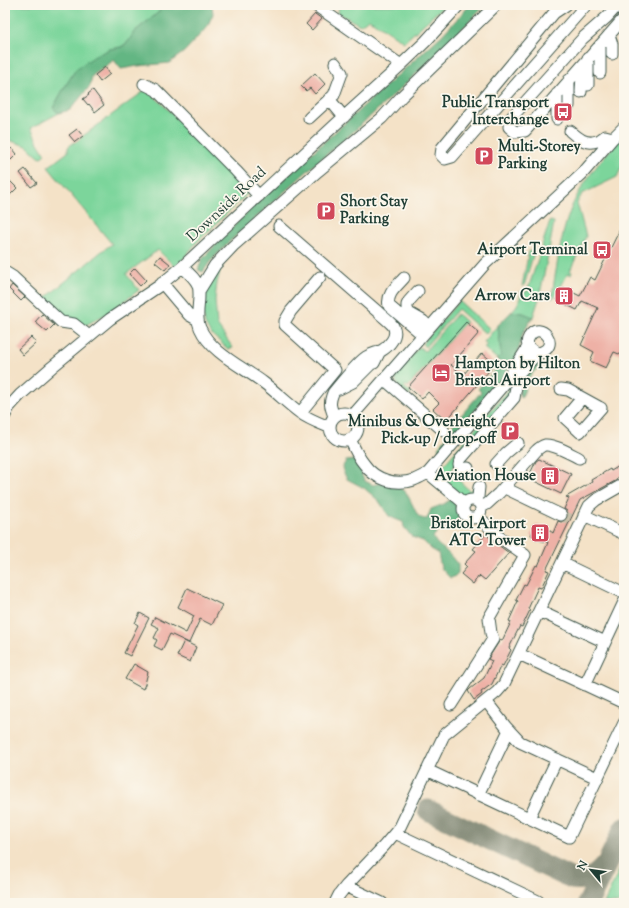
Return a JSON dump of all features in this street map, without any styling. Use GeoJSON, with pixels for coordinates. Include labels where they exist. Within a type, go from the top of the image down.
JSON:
{"type":"FeatureCollection","features":[{"type":"Feature","properties":{"kind":"street"},"geometry":{"type":"LineString","coordinates":[[315,5],[401,65]]}},
{"type":"Feature","properties":{"kind":"street","name":"Downside Road"},"geometry":{"type":"LineString","coordinates":[[5,415],[9,407],[20,395],[89,336],[110,319],[162,284],[182,266],[401,65],[425,42],[459,5]]}},
{"type":"Feature","properties":{"kind":"street"},"geometry":{"type":"LineString","coordinates":[[199,291],[215,265],[233,246],[318,171],[382,118],[402,96],[496,5]]}},
{"type":"Feature","properties":{"kind":"street"},"geometry":{"type":"LineString","coordinates":[[566,5],[554,13],[442,148],[441,155],[445,159],[452,157],[455,154],[586,5]]}},
{"type":"Feature","properties":{"kind":"street"},"geometry":{"type":"LineString","coordinates":[[618,5],[583,38],[510,119],[509,127],[515,132],[524,131],[621,22]]}},
{"type":"Feature","properties":{"kind":"street"},"geometry":{"type":"LineString","coordinates":[[585,63],[609,58]]}},
{"type":"Feature","properties":{"kind":"street"},"geometry":{"type":"LineString","coordinates":[[309,118],[334,94],[342,73],[335,63]]}},
{"type":"Feature","properties":{"kind":"street"},"geometry":{"type":"LineString","coordinates":[[578,96],[585,63]]}},
{"type":"Feature","properties":{"kind":"street"},"geometry":{"type":"LineString","coordinates":[[578,96],[585,63]]}},
{"type":"Feature","properties":{"kind":"street"},"geometry":{"type":"LineString","coordinates":[[578,96],[585,63]]}},
{"type":"Feature","properties":{"kind":"street"},"geometry":{"type":"LineString","coordinates":[[578,96],[585,63]]}},
{"type":"Feature","properties":{"kind":"street"},"geometry":{"type":"LineString","coordinates":[[144,84],[156,90],[259,196]]}},
{"type":"Feature","properties":{"kind":"street"},"geometry":{"type":"LineString","coordinates":[[329,99],[344,117]]}},
{"type":"Feature","properties":{"kind":"street"},"geometry":{"type":"LineString","coordinates":[[353,416],[485,264],[582,174],[624,127]]}},
{"type":"Feature","properties":{"kind":"street"},"geometry":{"type":"LineString","coordinates":[[570,131],[578,138],[586,142],[597,141],[605,136],[613,138]]}},
{"type":"Feature","properties":{"kind":"street"},"geometry":{"type":"LineString","coordinates":[[279,226],[393,326],[395,332],[393,339],[387,347],[376,356],[371,364],[353,382],[337,391]]}},
{"type":"Feature","properties":{"kind":"street"},"geometry":{"type":"LineString","coordinates":[[182,266],[198,284],[198,320],[204,335],[210,343],[221,353],[266,384],[300,413],[315,422],[329,426]]}},
{"type":"Feature","properties":{"kind":"street"},"geometry":{"type":"LineString","coordinates":[[5,272],[13,277],[61,322],[74,324],[89,336]]}},
{"type":"Feature","properties":{"kind":"street"},"geometry":{"type":"LineString","coordinates":[[300,413],[335,370],[285,325],[285,321],[291,311],[320,277]]}},
{"type":"Feature","properties":{"kind":"street"},"geometry":{"type":"LineString","coordinates":[[404,278],[390,293],[388,298],[389,306],[402,318],[426,331]]}},
{"type":"Feature","properties":{"kind":"street"},"geometry":{"type":"LineString","coordinates":[[162,284],[189,315],[198,320]]}},
{"type":"Feature","properties":{"kind":"street"},"geometry":{"type":"LineString","coordinates":[[418,291],[407,305],[407,309],[409,313],[423,321],[426,331]]}},
{"type":"Feature","properties":{"kind":"street"},"geometry":{"type":"LineString","coordinates":[[350,439],[364,464],[372,473],[382,479],[396,482],[408,481],[414,480],[428,473],[505,384],[528,347],[528,339],[532,332],[543,332],[548,337],[549,344],[546,350],[538,353],[505,384]]}},
{"type":"Feature","properties":{"kind":"street"},"geometry":{"type":"LineString","coordinates":[[528,347],[534,352],[538,353]]}},
{"type":"Feature","properties":{"kind":"street"},"geometry":{"type":"LineString","coordinates":[[334,416],[330,406],[330,399],[346,377],[358,364],[367,357],[376,356]]}},
{"type":"Feature","properties":{"kind":"street"},"geometry":{"type":"LineString","coordinates":[[468,468],[463,469],[459,465],[460,460],[514,398],[516,387],[515,376]]}},
{"type":"Feature","properties":{"kind":"street"},"geometry":{"type":"LineString","coordinates":[[384,380],[444,431]]}},
{"type":"Feature","properties":{"kind":"street"},"geometry":{"type":"LineString","coordinates":[[562,388],[582,398]]}},
{"type":"Feature","properties":{"kind":"street"},"geometry":{"type":"LineString","coordinates":[[341,412],[345,412],[353,416],[358,426],[356,434],[346,441],[338,440],[332,434],[329,426],[334,416],[341,412]]}},
{"type":"Feature","properties":{"kind":"street"},"geometry":{"type":"LineString","coordinates":[[496,464],[518,443]]}},
{"type":"Feature","properties":{"kind":"street"},"geometry":{"type":"LineString","coordinates":[[475,507],[487,504],[499,494],[542,446],[552,446],[579,458]]}},
{"type":"Feature","properties":{"kind":"street"},"geometry":{"type":"LineString","coordinates":[[428,473],[475,507],[498,536],[525,555],[489,618],[493,639],[451,705]]}},
{"type":"Feature","properties":{"kind":"street"},"geometry":{"type":"LineString","coordinates":[[335,903],[346,886],[400,827],[444,735],[500,690],[504,684],[562,563],[574,518],[591,504],[624,484]]}},
{"type":"Feature","properties":{"kind":"street"},"geometry":{"type":"LineString","coordinates":[[475,507],[479,487]]}},
{"type":"Feature","properties":{"kind":"street"},"geometry":{"type":"LineString","coordinates":[[505,487],[574,518],[624,534]]}},
{"type":"Feature","properties":{"kind":"street"},"geometry":{"type":"LineString","coordinates":[[562,563],[624,593]]}},
{"type":"Feature","properties":{"kind":"street"},"geometry":{"type":"LineString","coordinates":[[585,685],[624,602]]}},
{"type":"Feature","properties":{"kind":"street"},"geometry":{"type":"LineString","coordinates":[[539,611],[605,642]]}},
{"type":"Feature","properties":{"kind":"street"},"geometry":{"type":"LineString","coordinates":[[519,654],[624,703]]}},
{"type":"Feature","properties":{"kind":"street"},"geometry":{"type":"LineString","coordinates":[[486,701],[520,742],[597,778]]}},
{"type":"Feature","properties":{"kind":"street"},"geometry":{"type":"LineString","coordinates":[[427,770],[569,837],[624,723]]}},
{"type":"Feature","properties":{"kind":"street"},"geometry":{"type":"LineString","coordinates":[[478,795],[509,730]]}},
{"type":"Feature","properties":{"kind":"street"},"geometry":{"type":"LineString","coordinates":[[529,818],[557,760]]}},
{"type":"Feature","properties":{"kind":"street"},"geometry":{"type":"LineString","coordinates":[[395,833],[538,901],[538,903]]}},
{"type":"Feature","properties":{"kind":"street"},"geometry":{"type":"LineString","coordinates":[[346,886],[382,903]]}},
{"type":"Feature","properties":{"kind":"green space"},"geometry":{"type":"Polygon","coordinates":[[[7,5],[163,5],[158,13],[134,32],[129,41],[121,47],[110,49],[76,69],[53,108],[59,113],[31,128],[45,154],[40,158],[27,146],[5,140],[5,8],[7,5]]]}},
{"type":"Feature","properties":{"kind":"green space"},"geometry":{"type":"Polygon","coordinates":[[[163,5],[212,5],[213,14],[207,27],[184,52],[169,63],[121,69],[114,60],[92,76],[90,86],[70,110],[59,113],[53,108],[76,69],[95,56],[110,49],[122,47],[129,41],[134,32],[158,13],[163,5]]]}},
{"type":"Feature","properties":{"kind":"green space"},"geometry":{"type":"Polygon","coordinates":[[[339,5],[445,5],[404,42],[369,19],[360,25],[338,13],[339,5]]]}},
{"type":"Feature","properties":{"kind":"green space"},"geometry":{"type":"Polygon","coordinates":[[[470,5],[486,5],[400,89],[227,244],[203,272],[198,270],[202,259],[250,209],[442,35],[470,5]]]}},
{"type":"Feature","properties":{"kind":"green space"},"geometry":{"type":"Polygon","coordinates":[[[147,89],[250,190],[197,242],[176,268],[158,250],[126,274],[139,290],[110,312],[84,326],[61,319],[43,300],[112,244],[48,167],[68,152],[68,147],[147,89]]]}},
{"type":"Feature","properties":{"kind":"green space"},"geometry":{"type":"Polygon","coordinates":[[[624,135],[624,162],[617,177],[582,194],[577,203],[586,236],[570,271],[572,272],[571,275],[568,273],[557,294],[552,299],[562,239],[572,206],[582,186],[595,168],[624,135]]]}},
{"type":"Feature","properties":{"kind":"green space"},"geometry":{"type":"Polygon","coordinates":[[[550,221],[554,222],[549,250],[541,248],[550,221]]]}},
{"type":"Feature","properties":{"kind":"green space"},"geometry":{"type":"Polygon","coordinates":[[[529,251],[534,252],[524,286],[522,286],[529,251]]]}},
{"type":"Feature","properties":{"kind":"green space"},"geometry":{"type":"Polygon","coordinates":[[[540,253],[548,255],[539,299],[533,317],[523,313],[511,312],[518,303],[521,291],[527,292],[540,253]]]}},
{"type":"Feature","properties":{"kind":"green space"},"geometry":{"type":"Polygon","coordinates":[[[218,266],[220,271],[215,300],[217,325],[233,348],[228,349],[210,333],[205,324],[203,313],[204,292],[218,266]]]}},
{"type":"Feature","properties":{"kind":"green space"},"geometry":{"type":"Polygon","coordinates":[[[459,301],[490,329],[486,334],[458,309],[425,347],[422,344],[459,301]]]}},
{"type":"Feature","properties":{"kind":"green space"},"geometry":{"type":"Polygon","coordinates":[[[511,312],[523,313],[533,317],[523,333],[517,356],[491,392],[440,451],[438,447],[454,429],[452,426],[481,392],[478,389],[501,363],[497,359],[501,355],[498,325],[511,312]]]}},
{"type":"Feature","properties":{"kind":"green space"},"geometry":{"type":"Polygon","coordinates":[[[457,314],[466,322],[408,387],[406,385],[404,387],[411,393],[409,396],[396,382],[396,375],[419,347],[425,351],[457,314]]]}},
{"type":"Feature","properties":{"kind":"green space"},"geometry":{"type":"Polygon","coordinates":[[[498,325],[501,355],[497,359],[484,348],[487,344],[484,342],[498,325]]]}},
{"type":"Feature","properties":{"kind":"green space"},"geometry":{"type":"Polygon","coordinates":[[[547,357],[523,384],[526,387],[521,398],[520,387],[524,375],[534,364],[547,357]]]}},
{"type":"Feature","properties":{"kind":"green space"},"geometry":{"type":"Polygon","coordinates":[[[511,387],[512,393],[454,465],[452,470],[453,475],[470,491],[477,482],[473,497],[463,497],[445,481],[441,475],[442,467],[511,387]]]}},
{"type":"Feature","properties":{"kind":"green space"},"geometry":{"type":"Polygon","coordinates":[[[353,460],[362,465],[362,476],[365,481],[373,485],[384,484],[400,488],[405,491],[420,517],[427,519],[431,509],[453,499],[459,517],[456,524],[451,529],[445,527],[440,528],[433,537],[458,565],[458,573],[454,577],[450,578],[441,568],[438,553],[431,549],[423,541],[412,537],[404,527],[403,522],[389,516],[379,501],[364,488],[347,479],[343,466],[346,461],[353,460]]]}},
{"type":"Feature","properties":{"kind":"green space"},"geometry":{"type":"Polygon","coordinates":[[[624,860],[624,903],[604,903],[624,860]]]}},
{"type":"Feature","properties":{"kind":"building"},"geometry":{"type":"Polygon","coordinates":[[[315,14],[322,19],[312,30],[306,24],[315,14]]]}},
{"type":"Feature","properties":{"kind":"building"},"geometry":{"type":"Polygon","coordinates":[[[105,67],[110,74],[100,82],[95,75],[105,67]]]}},
{"type":"Feature","properties":{"kind":"building"},"geometry":{"type":"Polygon","coordinates":[[[315,73],[325,84],[315,94],[310,88],[306,91],[301,86],[315,73]]]}},
{"type":"Feature","properties":{"kind":"building"},"geometry":{"type":"Polygon","coordinates":[[[93,90],[104,105],[95,112],[83,99],[93,90]]]}},
{"type":"Feature","properties":{"kind":"building"},"geometry":{"type":"Polygon","coordinates":[[[77,129],[83,136],[75,142],[69,135],[77,129]]]}},
{"type":"Feature","properties":{"kind":"building"},"geometry":{"type":"Polygon","coordinates":[[[12,148],[17,154],[5,163],[5,154],[12,148]]]}},
{"type":"Feature","properties":{"kind":"building"},"geometry":{"type":"Polygon","coordinates":[[[25,169],[37,183],[31,187],[20,173],[25,169]]]}},
{"type":"Feature","properties":{"kind":"building"},"geometry":{"type":"Polygon","coordinates":[[[5,176],[17,188],[5,200],[5,176]]]}},
{"type":"Feature","properties":{"kind":"building"},"geometry":{"type":"Polygon","coordinates":[[[624,221],[624,356],[614,352],[606,368],[590,361],[594,352],[581,345],[598,308],[582,301],[577,310],[557,300],[564,288],[580,296],[590,277],[595,280],[624,221]]]}},
{"type":"Feature","properties":{"kind":"building"},"geometry":{"type":"Polygon","coordinates":[[[160,256],[170,264],[165,270],[155,262],[160,256]]]}},
{"type":"Feature","properties":{"kind":"building"},"geometry":{"type":"Polygon","coordinates":[[[135,268],[146,280],[140,286],[129,274],[135,268]]]}},
{"type":"Feature","properties":{"kind":"building"},"geometry":{"type":"Polygon","coordinates":[[[12,285],[25,297],[21,301],[9,289],[12,285]]]}},
{"type":"Feature","properties":{"kind":"building"},"geometry":{"type":"Polygon","coordinates":[[[42,314],[54,325],[47,332],[35,322],[42,314]]]}},
{"type":"Feature","properties":{"kind":"building","name":"Hampton by Hilton Bristol Airport"},"geometry":{"type":"Polygon","coordinates":[[[466,322],[479,333],[451,365],[463,375],[482,353],[495,364],[446,421],[433,409],[439,403],[428,392],[422,399],[408,387],[466,322]]]}},
{"type":"Feature","properties":{"kind":"building"},"geometry":{"type":"Polygon","coordinates":[[[31,337],[36,343],[23,355],[18,349],[31,337]]]}},
{"type":"Feature","properties":{"kind":"building","name":"Aviation House"},"geometry":{"type":"Polygon","coordinates":[[[539,459],[571,474],[561,494],[528,478],[536,461],[539,459]]]}},
{"type":"Feature","properties":{"kind":"building"},"geometry":{"type":"Polygon","coordinates":[[[624,463],[624,474],[616,479],[617,480],[580,500],[546,570],[549,571],[541,588],[538,587],[522,627],[520,626],[509,648],[511,650],[503,666],[501,665],[492,684],[481,692],[482,694],[474,700],[468,691],[484,678],[492,661],[488,659],[500,640],[502,641],[511,622],[509,621],[518,601],[516,600],[524,584],[526,585],[536,565],[538,566],[547,545],[548,542],[537,540],[531,535],[536,525],[545,527],[553,533],[558,521],[565,521],[567,518],[567,511],[564,509],[569,498],[566,497],[592,482],[591,480],[624,463]]]}},
{"type":"Feature","properties":{"kind":"building"},"geometry":{"type":"Polygon","coordinates":[[[486,534],[509,553],[485,580],[480,576],[473,584],[461,574],[467,567],[464,564],[476,551],[473,549],[486,534]]]}},
{"type":"Feature","properties":{"kind":"building"},"geometry":{"type":"Polygon","coordinates":[[[187,588],[222,605],[212,625],[200,619],[189,643],[170,634],[162,650],[154,646],[157,640],[154,638],[159,628],[151,624],[155,617],[186,633],[194,616],[178,607],[187,588]]]}},
{"type":"Feature","properties":{"kind":"building"},"geometry":{"type":"Polygon","coordinates":[[[140,613],[149,618],[130,656],[124,653],[138,625],[135,623],[140,613]]]}},
{"type":"Feature","properties":{"kind":"building"},"geometry":{"type":"Polygon","coordinates":[[[184,641],[196,647],[190,662],[177,656],[184,641]]]}},
{"type":"Feature","properties":{"kind":"building"},"geometry":{"type":"Polygon","coordinates":[[[134,664],[148,672],[143,689],[125,679],[134,664]]]}},
{"type":"Feature","properties":{"kind":"taxiway"},"geometry":{"type":"LineString","coordinates":[[428,810],[572,879],[592,877],[607,863]]}},
{"type":"Feature","properties":{"kind":"taxiway"},"geometry":{"type":"LineString","coordinates":[[588,903],[624,828]]}},
{"type":"Feature","properties":{"kind":"tunnel"},"geometry":{"type":"LineString","coordinates":[[561,515],[570,519]]}},
{"type":"Feature","properties":{"kind":"place","name":"Public Transport Interchange"},"geometry":{"type":"Point","coordinates":[563,112]}},
{"type":"Feature","properties":{"kind":"place","name":"Multi-Storey Parking"},"geometry":{"type":"Point","coordinates":[484,156]}},
{"type":"Feature","properties":{"kind":"place","name":"Short Stay Parking"},"geometry":{"type":"Point","coordinates":[326,211]}},
{"type":"Feature","properties":{"kind":"place","name":"Airport Terminal"},"geometry":{"type":"Point","coordinates":[602,250]}},
{"type":"Feature","properties":{"kind":"place","name":"Arrow Cars"},"geometry":{"type":"Point","coordinates":[564,296]}},
{"type":"Feature","properties":{"kind":"place","name":"Hampton by Hilton Bristol Airport"},"geometry":{"type":"Point","coordinates":[441,373]}},
{"type":"Feature","properties":{"kind":"place","name":"Minibus & Overheight Pick-up / drop-off"},"geometry":{"type":"Point","coordinates":[510,431]}},
{"type":"Feature","properties":{"kind":"place","name":"Aviation House"},"geometry":{"type":"Point","coordinates":[550,476]}},
{"type":"Feature","properties":{"kind":"place","name":"Bristol Airport ATC Tower"},"geometry":{"type":"Point","coordinates":[540,533]}}]}
